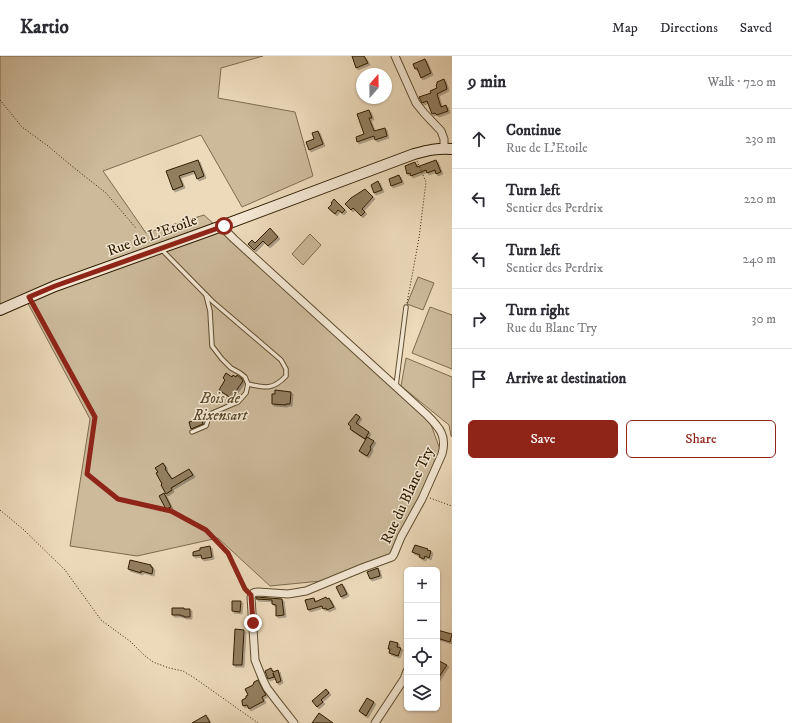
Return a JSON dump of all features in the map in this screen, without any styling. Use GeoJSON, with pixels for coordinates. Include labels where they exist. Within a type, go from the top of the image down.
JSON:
{"type":"FeatureCollection","features":[{"type":"Feature","properties":{"kind":"street"},"geometry":{"type":"LineString","coordinates":[[395,56],[416,103],[441,131],[448,149]]}},
{"type":"Feature","properties":{"kind":"street","name":"Rue de L'Etoile"},"geometry":{"type":"LineString","coordinates":[[0,310],[55,286],[224,226],[414,154],[432,149],[448,149]]}},
{"type":"Feature","properties":{"kind":"street","name":"Rue du Blanc Try"},"geometry":{"type":"LineString","coordinates":[[224,226],[227,232],[434,421],[443,436],[444,444],[442,454],[424,495],[392,556],[306,591],[288,594],[254,592],[251,595]]}},
{"type":"Feature","properties":{"kind":"street"},"geometry":{"type":"LineString","coordinates":[[251,595],[255,660],[267,688],[294,723]]}},
{"type":"Feature","properties":{"kind":"street"},"geometry":{"type":"LineString","coordinates":[[375,723],[406,675]]}},
{"type":"Feature","properties":{"kind":"lane"},"geometry":{"type":"LineString","coordinates":[[161,248],[206,295],[281,360],[286,369],[286,376],[281,382],[270,387],[248,384]]}},
{"type":"Feature","properties":{"kind":"lane"},"geometry":{"type":"LineString","coordinates":[[192,432],[206,426],[210,414],[238,402],[246,393],[248,384],[245,377],[222,360],[212,346],[210,311],[206,295]]}},
{"type":"Feature","properties":{"kind":"lane"},"geometry":{"type":"LineString","coordinates":[[396,386],[406,307]]}},
{"type":"Feature","properties":{"kind":"path"},"geometry":{"type":"LineString","coordinates":[[0,100],[22,127],[106,193],[136,228]]}},
{"type":"Feature","properties":{"kind":"path"},"geometry":{"type":"LineString","coordinates":[[406,307],[419,238],[426,182],[414,154]]}},
{"type":"Feature","properties":{"kind":"path"},"geometry":{"type":"LineString","coordinates":[[29,297],[95,417],[87,474],[118,499],[171,511],[206,530],[228,553],[245,589],[251,595]]}},
{"type":"Feature","properties":{"kind":"path"},"geometry":{"type":"LineString","coordinates":[[424,495],[452,506]]}},
{"type":"Feature","properties":{"kind":"path"},"geometry":{"type":"LineString","coordinates":[[0,510],[24,530],[65,570],[101,620],[131,642],[153,662],[193,677],[258,723]]}},
{"type":"Feature","properties":{"kind":"green space","name":"Bois de Rixensart"},"geometry":{"type":"Polygon","coordinates":[[[0,56],[263,56],[221,68],[218,98],[295,112],[313,176],[242,207],[201,135],[103,171],[146,233],[204,215],[430,422],[441,452],[389,559],[321,581],[270,586],[218,538],[137,556],[70,546],[90,419],[24,296],[0,306],[0,56]]]}},
{"type":"Feature","properties":{"kind":"green space"},"geometry":{"type":"Polygon","coordinates":[[[310,234],[321,245],[303,265],[292,254],[310,234]]]}},
{"type":"Feature","properties":{"kind":"green space"},"geometry":{"type":"Polygon","coordinates":[[[418,277],[434,283],[423,310],[407,304],[418,277]]]}},
{"type":"Feature","properties":{"kind":"green space"},"geometry":{"type":"Polygon","coordinates":[[[430,307],[452,315],[452,369],[412,353],[430,307]]]}},
{"type":"Feature","properties":{"kind":"green space"},"geometry":{"type":"Polygon","coordinates":[[[406,358],[452,377],[452,437],[449,425],[401,386],[406,358]]]}},
{"type":"Feature","properties":{"kind":"building"},"geometry":{"type":"Polygon","coordinates":[[[352,56],[364,56],[368,63],[356,68],[352,56]]]}},
{"type":"Feature","properties":{"kind":"building"},"geometry":{"type":"Polygon","coordinates":[[[425,59],[431,73],[421,78],[417,68],[415,69],[413,64],[425,59]]]}},
{"type":"Feature","properties":{"kind":"building"},"geometry":{"type":"Polygon","coordinates":[[[444,79],[447,89],[437,94],[441,107],[446,105],[448,111],[437,115],[435,113],[432,114],[427,101],[422,103],[419,97],[431,93],[430,91],[437,88],[437,82],[444,79]]]}},
{"type":"Feature","properties":{"kind":"building"},"geometry":{"type":"Polygon","coordinates":[[[369,110],[372,118],[369,118],[374,131],[385,128],[387,136],[375,140],[374,136],[357,142],[356,137],[364,134],[357,114],[369,110]]]}},
{"type":"Feature","properties":{"kind":"building"},"geometry":{"type":"Polygon","coordinates":[[[318,131],[323,144],[309,150],[306,142],[314,139],[312,133],[318,131]]]}},
{"type":"Feature","properties":{"kind":"building"},"geometry":{"type":"Polygon","coordinates":[[[198,160],[204,176],[197,179],[194,171],[179,176],[183,186],[173,190],[166,171],[198,160]]]}},
{"type":"Feature","properties":{"kind":"building"},"geometry":{"type":"Polygon","coordinates":[[[436,160],[441,172],[436,174],[435,170],[427,173],[426,170],[411,176],[410,173],[407,174],[405,166],[415,162],[417,167],[436,160]]]}},
{"type":"Feature","properties":{"kind":"building"},"geometry":{"type":"Polygon","coordinates":[[[399,175],[402,182],[391,186],[389,179],[399,175]]]}},
{"type":"Feature","properties":{"kind":"building"},"geometry":{"type":"Polygon","coordinates":[[[378,181],[382,190],[374,193],[371,185],[378,181]]]}},
{"type":"Feature","properties":{"kind":"building"},"geometry":{"type":"Polygon","coordinates":[[[365,189],[373,197],[362,209],[365,212],[361,216],[353,208],[351,210],[345,204],[365,189]]]}},
{"type":"Feature","properties":{"kind":"building"},"geometry":{"type":"Polygon","coordinates":[[[334,199],[345,210],[342,213],[338,210],[335,214],[328,208],[334,199]]]}},
{"type":"Feature","properties":{"kind":"building"},"geometry":{"type":"Polygon","coordinates":[[[270,228],[278,237],[268,246],[263,241],[254,250],[248,244],[252,240],[255,243],[270,228]]]}},
{"type":"Feature","properties":{"kind":"building"},"geometry":{"type":"Polygon","coordinates":[[[226,373],[232,377],[233,375],[236,377],[237,375],[243,381],[231,398],[219,390],[225,380],[223,378],[226,373]]]}},
{"type":"Feature","properties":{"kind":"building"},"geometry":{"type":"Polygon","coordinates":[[[275,390],[291,392],[290,404],[272,404],[272,394],[275,394],[275,390]]]}},
{"type":"Feature","properties":{"kind":"building"},"geometry":{"type":"Polygon","coordinates":[[[356,414],[360,417],[356,423],[369,432],[365,439],[350,429],[351,427],[348,424],[356,414]]]}},
{"type":"Feature","properties":{"kind":"building"},"geometry":{"type":"Polygon","coordinates":[[[201,418],[203,424],[191,429],[189,422],[201,418]]]}},
{"type":"Feature","properties":{"kind":"building"},"geometry":{"type":"Polygon","coordinates":[[[367,437],[374,441],[367,456],[359,451],[367,437]]]}},
{"type":"Feature","properties":{"kind":"building"},"geometry":{"type":"Polygon","coordinates":[[[163,463],[172,479],[189,469],[193,475],[171,488],[172,490],[166,494],[156,473],[158,472],[155,468],[163,463]]]}},
{"type":"Feature","properties":{"kind":"building"},"geometry":{"type":"Polygon","coordinates":[[[164,493],[171,507],[166,509],[159,496],[164,493]]]}},
{"type":"Feature","properties":{"kind":"building"},"geometry":{"type":"Polygon","coordinates":[[[415,545],[431,551],[429,558],[425,556],[424,559],[419,557],[420,555],[412,552],[415,545]]]}},
{"type":"Feature","properties":{"kind":"building"},"geometry":{"type":"Polygon","coordinates":[[[210,546],[212,557],[202,559],[201,555],[193,556],[193,552],[200,550],[200,548],[210,546]]]}},
{"type":"Feature","properties":{"kind":"building"},"geometry":{"type":"Polygon","coordinates":[[[130,560],[151,565],[153,568],[152,574],[141,571],[141,573],[128,569],[130,560]]]}},
{"type":"Feature","properties":{"kind":"building"},"geometry":{"type":"Polygon","coordinates":[[[378,568],[380,576],[370,579],[367,572],[378,568]]]}},
{"type":"Feature","properties":{"kind":"building"},"geometry":{"type":"Polygon","coordinates":[[[342,584],[347,594],[341,597],[336,587],[342,584]]]}},
{"type":"Feature","properties":{"kind":"building"},"geometry":{"type":"Polygon","coordinates":[[[256,597],[282,599],[284,615],[276,616],[276,605],[272,604],[272,600],[256,599],[256,597]]]}},
{"type":"Feature","properties":{"kind":"building"},"geometry":{"type":"Polygon","coordinates":[[[326,597],[327,599],[329,598],[334,607],[327,610],[326,608],[323,609],[322,606],[308,610],[305,600],[314,598],[315,602],[326,597]]]}},
{"type":"Feature","properties":{"kind":"building"},"geometry":{"type":"Polygon","coordinates":[[[232,601],[241,601],[240,612],[232,611],[232,601]]]}},
{"type":"Feature","properties":{"kind":"building"},"geometry":{"type":"Polygon","coordinates":[[[172,608],[190,609],[190,617],[172,615],[172,608]]]}},
{"type":"Feature","properties":{"kind":"building"},"geometry":{"type":"Polygon","coordinates":[[[235,629],[244,630],[242,665],[233,665],[235,629]]]}},
{"type":"Feature","properties":{"kind":"building"},"geometry":{"type":"Polygon","coordinates":[[[440,631],[452,634],[450,642],[440,639],[440,631]]]}},
{"type":"Feature","properties":{"kind":"building"},"geometry":{"type":"Polygon","coordinates":[[[390,641],[398,643],[397,647],[401,648],[398,656],[389,653],[390,649],[388,649],[390,641]]]}},
{"type":"Feature","properties":{"kind":"building"},"geometry":{"type":"Polygon","coordinates":[[[440,662],[447,665],[440,676],[440,662]]]}},
{"type":"Feature","properties":{"kind":"building"},"geometry":{"type":"Polygon","coordinates":[[[271,668],[273,672],[278,670],[281,681],[277,683],[273,673],[274,677],[268,679],[265,671],[271,668]]]}},
{"type":"Feature","properties":{"kind":"building"},"geometry":{"type":"Polygon","coordinates":[[[258,680],[266,695],[262,697],[264,701],[249,709],[247,705],[243,706],[242,702],[242,700],[248,695],[245,689],[253,685],[254,682],[258,680]]]}},
{"type":"Feature","properties":{"kind":"building"},"geometry":{"type":"Polygon","coordinates":[[[326,689],[329,693],[321,700],[323,702],[317,707],[312,701],[326,689]]]}},
{"type":"Feature","properties":{"kind":"building"},"geometry":{"type":"Polygon","coordinates":[[[367,698],[374,702],[366,716],[359,711],[367,698]]]}},
{"type":"Feature","properties":{"kind":"building"},"geometry":{"type":"Polygon","coordinates":[[[319,713],[333,723],[312,723],[319,713]]]}},
{"type":"Feature","properties":{"kind":"building"},"geometry":{"type":"Polygon","coordinates":[[[206,715],[210,723],[192,723],[206,715]]]}},
{"type":"Feature","properties":{"kind":"route"},"geometry":{"type":"LineString","coordinates":[[224,226],[55,286],[29,297],[95,417],[87,474],[118,499],[171,511],[206,530],[228,553],[245,589],[251,595],[253,623]]}}]}
